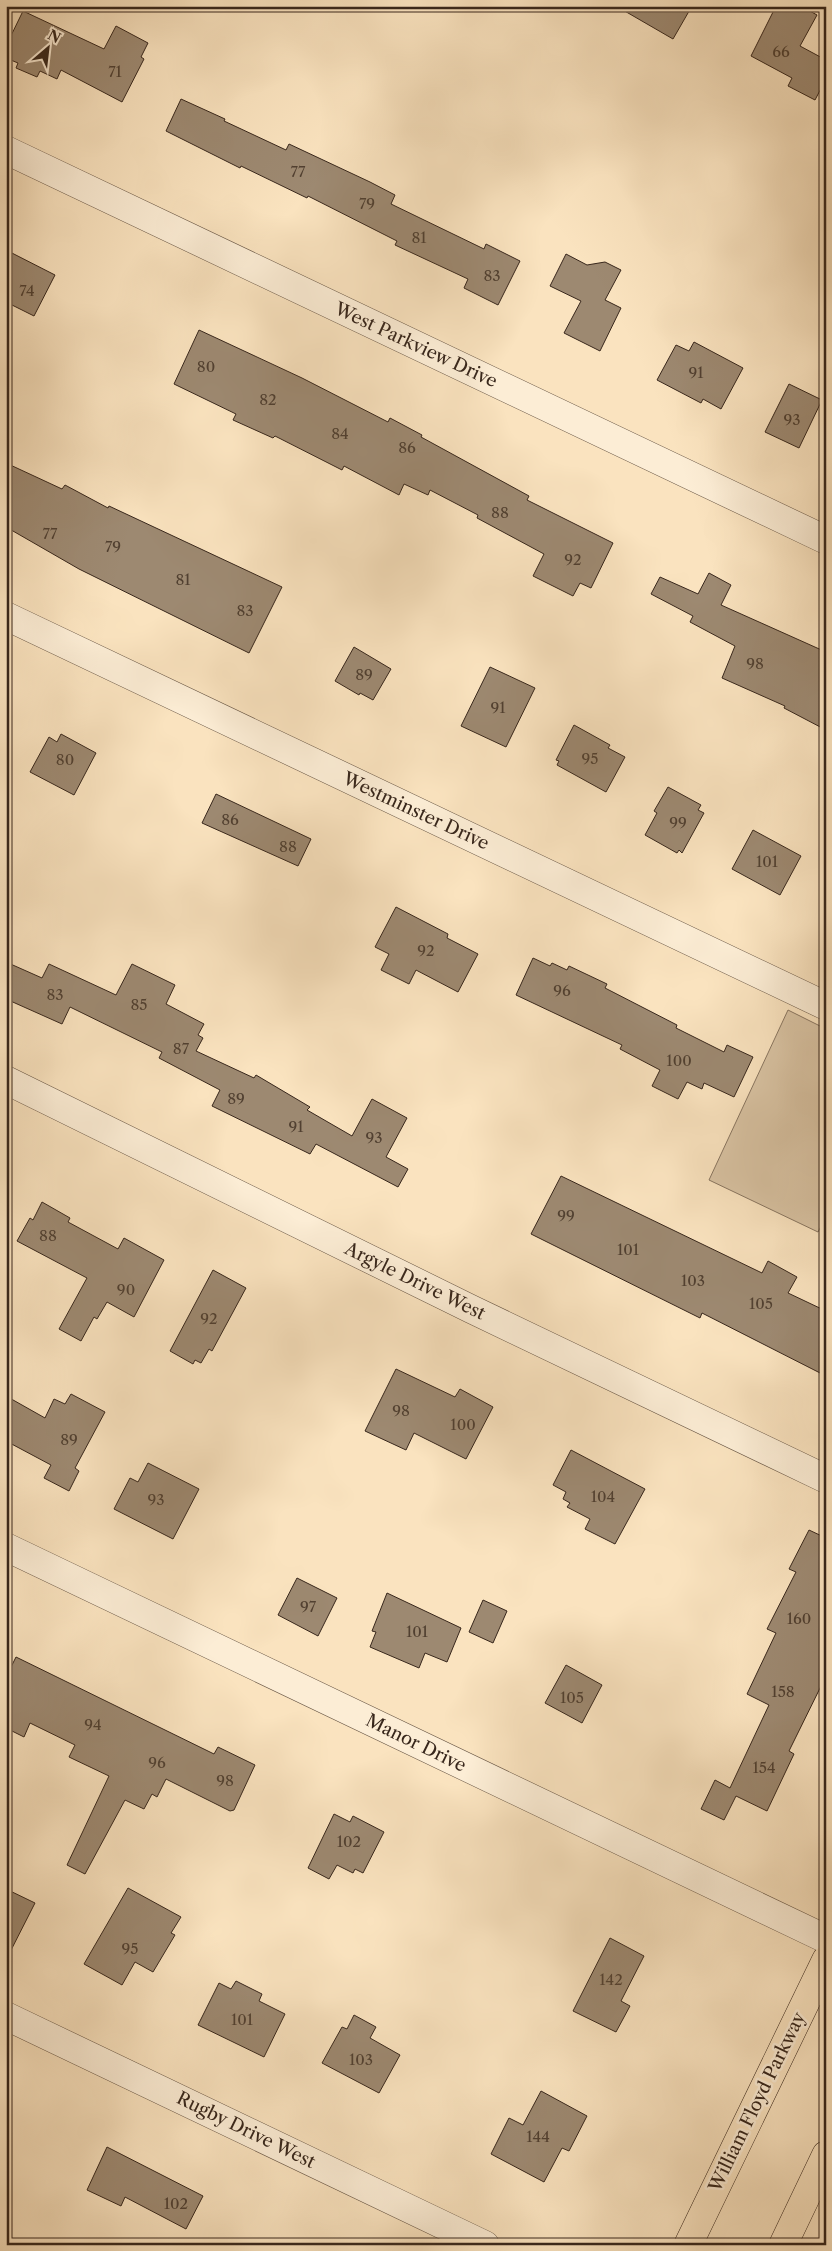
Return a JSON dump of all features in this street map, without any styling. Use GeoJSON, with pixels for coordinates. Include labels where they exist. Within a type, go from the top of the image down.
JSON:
{"type":"FeatureCollection","features":[{"type":"Feature","properties":{"kind":"highway","name":"William Floyd Parkway"},"geometry":{"type":"LineString","coordinates":[[688,2245],[826,1960]]}},
{"type":"Feature","properties":{"kind":"highway"},"geometry":{"type":"LineString","coordinates":[[783,2245],[826,2155]]}},
{"type":"Feature","properties":{"kind":"street","name":"West Parkview Drive"},"geometry":{"type":"LineString","coordinates":[[6,150],[826,540]]}},
{"type":"Feature","properties":{"kind":"street","name":"Westminster Drive"},"geometry":{"type":"LineString","coordinates":[[6,616],[826,1006]]}},
{"type":"Feature","properties":{"kind":"street","name":"Argyle Drive West"},"geometry":{"type":"LineString","coordinates":[[6,1080],[471,1309],[826,1480]]}},
{"type":"Feature","properties":{"kind":"street","name":"Manor Drive"},"geometry":{"type":"LineString","coordinates":[[6,1547],[826,1939]]}},
{"type":"Feature","properties":{"kind":"street","name":"Rugby Drive West"},"geometry":{"type":"LineString","coordinates":[[6,2016],[485,2245]]}},
{"type":"Feature","properties":{"kind":"shaded area"},"geometry":{"type":"Polygon","coordinates":[[[788,1010],[826,1029],[826,1217],[818,1232],[709,1180],[788,1010]]]}},
{"type":"Feature","properties":{"kind":"building"},"geometry":{"type":"Polygon","coordinates":[[[616,6],[692,6],[673,39],[616,6]]]}},
{"type":"Feature","properties":{"kind":"building"},"geometry":{"type":"Polygon","coordinates":[[[776,6],[801,6],[817,15],[800,46],[826,60],[826,79],[815,100],[788,86],[792,78],[751,56],[776,6]]]}},
{"type":"Feature","properties":{"kind":"building"},"geometry":{"type":"Polygon","coordinates":[[[23,11],[104,49],[116,26],[148,43],[141,57],[144,59],[122,102],[61,70],[57,79],[40,71],[37,77],[16,68],[18,63],[6,58],[6,46],[23,11]]]}},
{"type":"Feature","properties":{"kind":"building"},"geometry":{"type":"Polygon","coordinates":[[[181,99],[286,150],[289,144],[370,182],[395,195],[391,204],[484,249],[486,244],[520,261],[498,305],[464,288],[468,279],[395,245],[397,241],[308,196],[307,198],[241,166],[240,168],[166,131],[181,99]]]}},
{"type":"Feature","properties":{"kind":"building"},"geometry":{"type":"Polygon","coordinates":[[[6,250],[55,275],[34,316],[6,302],[6,250]]]}},
{"type":"Feature","properties":{"kind":"building"},"geometry":{"type":"Polygon","coordinates":[[[566,254],[587,265],[605,262],[621,270],[605,300],[621,308],[600,351],[564,333],[581,301],[550,286],[566,254]]]}},
{"type":"Feature","properties":{"kind":"building"},"geometry":{"type":"Polygon","coordinates":[[[199,330],[302,378],[388,422],[390,418],[529,496],[527,500],[613,543],[591,588],[580,583],[573,596],[533,576],[544,554],[477,518],[478,515],[430,490],[428,495],[404,484],[399,495],[344,466],[342,470],[275,436],[273,438],[233,420],[236,414],[174,384],[199,330]]]}},
{"type":"Feature","properties":{"kind":"building"},"geometry":{"type":"Polygon","coordinates":[[[694,342],[743,368],[721,409],[703,399],[701,403],[657,380],[676,345],[689,351],[694,342]]]}},
{"type":"Feature","properties":{"kind":"building"},"geometry":{"type":"Polygon","coordinates":[[[789,384],[822,400],[799,448],[765,432],[789,384]]]}},
{"type":"Feature","properties":{"kind":"building"},"geometry":{"type":"Polygon","coordinates":[[[6,463],[62,489],[65,485],[108,508],[109,506],[282,587],[249,653],[79,569],[6,527],[6,463]]]}},
{"type":"Feature","properties":{"kind":"building"},"geometry":{"type":"Polygon","coordinates":[[[709,573],[731,585],[721,605],[826,652],[826,730],[784,708],[785,706],[722,678],[735,646],[690,622],[693,616],[651,594],[660,577],[698,594],[709,573]]]}},
{"type":"Feature","properties":{"kind":"building"},"geometry":{"type":"Polygon","coordinates":[[[354,647],[391,669],[373,700],[360,693],[359,695],[335,681],[354,647]]]}},
{"type":"Feature","properties":{"kind":"building"},"geometry":{"type":"Polygon","coordinates":[[[490,667],[535,688],[506,747],[461,726],[490,667]]]}},
{"type":"Feature","properties":{"kind":"building"},"geometry":{"type":"Polygon","coordinates":[[[574,725],[610,745],[608,748],[625,757],[606,792],[557,765],[559,761],[556,760],[574,725]]]}},
{"type":"Feature","properties":{"kind":"building"},"geometry":{"type":"Polygon","coordinates":[[[61,734],[96,753],[74,795],[30,772],[49,737],[57,742],[61,734]]]}},
{"type":"Feature","properties":{"kind":"building"},"geometry":{"type":"Polygon","coordinates":[[[668,787],[701,805],[698,810],[704,813],[682,853],[679,850],[677,853],[645,835],[657,813],[654,811],[668,787]]]}},
{"type":"Feature","properties":{"kind":"building"},"geometry":{"type":"Polygon","coordinates":[[[216,794],[311,839],[298,866],[202,823],[216,794]]]}},
{"type":"Feature","properties":{"kind":"building"},"geometry":{"type":"Polygon","coordinates":[[[753,830],[801,856],[780,895],[732,869],[753,830]]]}},
{"type":"Feature","properties":{"kind":"building"},"geometry":{"type":"Polygon","coordinates":[[[396,907],[448,934],[447,938],[478,954],[458,992],[416,970],[409,984],[381,970],[389,954],[375,947],[396,907]]]}},
{"type":"Feature","properties":{"kind":"building"},"geometry":{"type":"Polygon","coordinates":[[[533,958],[550,966],[552,963],[567,970],[569,966],[607,984],[605,988],[677,1025],[676,1028],[724,1052],[727,1045],[753,1057],[734,1097],[704,1083],[702,1089],[687,1082],[678,1099],[652,1086],[660,1070],[620,1049],[622,1045],[516,995],[533,958]]]}},
{"type":"Feature","properties":{"kind":"building"},"geometry":{"type":"Polygon","coordinates":[[[6,962],[42,978],[49,964],[116,995],[132,964],[175,985],[166,1004],[204,1024],[198,1035],[203,1038],[196,1051],[254,1078],[256,1075],[310,1107],[307,1110],[352,1136],[372,1099],[407,1118],[386,1157],[408,1169],[398,1187],[316,1144],[310,1154],[212,1106],[220,1090],[159,1058],[162,1052],[70,1007],[62,1024],[6,999],[6,962]]]}},
{"type":"Feature","properties":{"kind":"building"},"geometry":{"type":"Polygon","coordinates":[[[561,1176],[762,1273],[768,1261],[797,1277],[788,1293],[826,1311],[826,1376],[702,1313],[700,1318],[531,1234],[561,1176]]]}},
{"type":"Feature","properties":{"kind":"building"},"geometry":{"type":"Polygon","coordinates":[[[42,1202],[70,1218],[68,1222],[118,1249],[124,1238],[164,1260],[134,1317],[107,1302],[97,1319],[94,1317],[81,1341],[59,1329],[87,1278],[17,1241],[30,1218],[33,1220],[42,1202]]]}},
{"type":"Feature","properties":{"kind":"building"},"geometry":{"type":"Polygon","coordinates":[[[213,1270],[246,1288],[212,1351],[209,1349],[201,1363],[195,1360],[193,1364],[170,1351],[213,1270]]]}},
{"type":"Feature","properties":{"kind":"building"},"geometry":{"type":"Polygon","coordinates":[[[396,1369],[455,1397],[460,1389],[493,1407],[466,1459],[414,1433],[406,1450],[365,1431],[396,1369]]]}},
{"type":"Feature","properties":{"kind":"building"},"geometry":{"type":"Polygon","coordinates":[[[71,1394],[105,1412],[75,1468],[79,1471],[69,1491],[44,1478],[51,1465],[6,1441],[6,1396],[45,1418],[54,1399],[65,1404],[71,1394]]]}},
{"type":"Feature","properties":{"kind":"building"},"geometry":{"type":"Polygon","coordinates":[[[571,1450],[645,1489],[615,1544],[585,1529],[590,1519],[567,1507],[570,1503],[563,1499],[566,1492],[553,1485],[571,1450]]]}},
{"type":"Feature","properties":{"kind":"building"},"geometry":{"type":"Polygon","coordinates":[[[148,1463],[199,1489],[173,1539],[114,1509],[130,1478],[138,1482],[148,1463]]]}},
{"type":"Feature","properties":{"kind":"building"},"geometry":{"type":"Polygon","coordinates":[[[809,1530],[826,1538],[826,1676],[789,1751],[794,1754],[767,1811],[736,1796],[724,1820],[701,1809],[715,1780],[730,1788],[769,1705],[747,1694],[776,1633],[767,1629],[796,1572],[789,1569],[809,1530]]]}},
{"type":"Feature","properties":{"kind":"building"},"geometry":{"type":"Polygon","coordinates":[[[297,1578],[337,1598],[318,1636],[278,1615],[297,1578]]]}},
{"type":"Feature","properties":{"kind":"building"},"geometry":{"type":"Polygon","coordinates":[[[387,1593],[461,1628],[447,1662],[425,1653],[419,1668],[370,1647],[376,1632],[372,1631],[387,1593]]]}},
{"type":"Feature","properties":{"kind":"building"},"geometry":{"type":"Polygon","coordinates":[[[483,1600],[507,1611],[493,1643],[469,1632],[483,1600]]]}},
{"type":"Feature","properties":{"kind":"building"},"geometry":{"type":"Polygon","coordinates":[[[16,1657],[214,1754],[218,1747],[255,1765],[234,1810],[230,1811],[166,1779],[157,1797],[152,1794],[144,1809],[125,1800],[85,1874],[67,1865],[109,1776],[69,1757],[75,1745],[30,1723],[24,1737],[6,1728],[6,1677],[16,1657]]]}},
{"type":"Feature","properties":{"kind":"building"},"geometry":{"type":"Polygon","coordinates":[[[566,1665],[602,1685],[582,1723],[545,1703],[566,1665]]]}},
{"type":"Feature","properties":{"kind":"building"},"geometry":{"type":"Polygon","coordinates":[[[334,1814],[350,1822],[353,1816],[384,1832],[363,1873],[355,1869],[353,1873],[337,1865],[329,1879],[308,1868],[334,1814]]]}},
{"type":"Feature","properties":{"kind":"building"},"geometry":{"type":"Polygon","coordinates":[[[128,1888],[181,1917],[171,1933],[175,1935],[153,1972],[135,1962],[122,1985],[84,1964],[128,1888]]]}},
{"type":"Feature","properties":{"kind":"building"},"geometry":{"type":"Polygon","coordinates":[[[6,1889],[35,1903],[6,1960],[6,1889]]]}},
{"type":"Feature","properties":{"kind":"building"},"geometry":{"type":"Polygon","coordinates":[[[610,1938],[644,1956],[621,2001],[630,2006],[616,2032],[573,2011],[610,1938]]]}},
{"type":"Feature","properties":{"kind":"building"},"geometry":{"type":"Polygon","coordinates":[[[236,1981],[262,1994],[259,2001],[285,2014],[264,2057],[198,2025],[219,1983],[231,1989],[236,1981]]]}},
{"type":"Feature","properties":{"kind":"building"},"geometry":{"type":"Polygon","coordinates":[[[354,2015],[376,2027],[370,2038],[400,2055],[379,2093],[322,2063],[342,2027],[347,2029],[354,2015]]]}},
{"type":"Feature","properties":{"kind":"building"},"geometry":{"type":"Polygon","coordinates":[[[541,2091],[587,2116],[569,2151],[562,2148],[544,2182],[491,2154],[509,2118],[523,2125],[541,2091]]]}},
{"type":"Feature","properties":{"kind":"building"},"geometry":{"type":"Polygon","coordinates":[[[107,2147],[203,2196],[186,2229],[125,2197],[121,2206],[87,2190],[107,2147]]]}}]}
